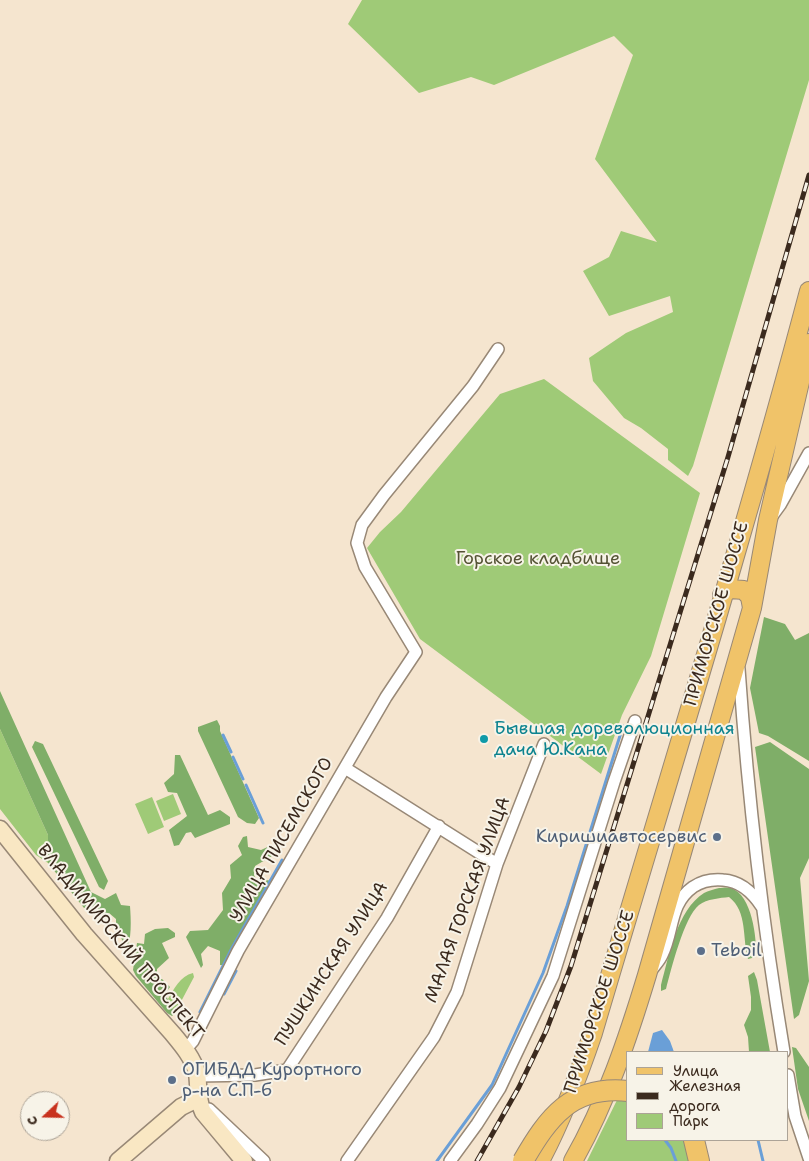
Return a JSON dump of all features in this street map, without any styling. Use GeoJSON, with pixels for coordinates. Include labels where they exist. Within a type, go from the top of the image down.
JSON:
{"type":"FeatureCollection","features":[{"type":"Feature","properties":{"kind":"highway"},"geometry":{"type":"LineString","coordinates":[[523,1161],[547,1122],[565,1106],[580,1097],[597,1091],[626,1091]]}},
{"type":"Feature","properties":{"kind":"highway"},"geometry":{"type":"LineString","coordinates":[[694,1141],[699,1161]]}},
{"type":"Feature","properties":{"kind":"main road","name":"ПРИМОРСКОЕ ШОССЕ"},"geometry":{"type":"LineString","coordinates":[[540,1161],[551,1141],[573,1090],[593,1033],[790,362],[809,291]]}},
{"type":"Feature","properties":{"kind":"main road","name":"ПРИМОРСКОЕ ШОССЕ"},"geometry":{"type":"LineString","coordinates":[[573,1161],[604,1098],[633,1022],[647,975],[752,608],[768,520],[809,343]]}},
{"type":"Feature","properties":{"kind":"main road"},"geometry":{"type":"LineString","coordinates":[[722,595],[730,589],[744,590],[750,597],[752,608]]}},
{"type":"Feature","properties":{"kind":"main road","name":"ВЛАДИМИРСКИЙ ПРОСПЕКТ"},"geometry":{"type":"LineString","coordinates":[[0,829],[84,934],[185,1050],[192,1060],[197,1076],[199,1098],[203,1112],[244,1161]]}},
{"type":"Feature","properties":{"kind":"main road"},"geometry":{"type":"LineString","coordinates":[[118,1161],[181,1107],[199,1098]]}},
{"type":"Feature","properties":{"kind":"street","name":"УЛИЦА ПИСЕМСКОГО"},"geometry":{"type":"LineString","coordinates":[[185,1050],[193,1041],[238,951],[386,697],[416,652],[364,566],[357,544],[362,525],[376,504],[472,386],[498,349]]}},
{"type":"Feature","properties":{"kind":"street"},"geometry":{"type":"LineString","coordinates":[[768,520],[780,505],[809,453]]}},
{"type":"Feature","properties":{"kind":"street"},"geometry":{"type":"LineString","coordinates":[[738,658],[745,752],[784,1051]]}},
{"type":"Feature","properties":{"kind":"street"},"geometry":{"type":"LineString","coordinates":[[450,1161],[500,1088],[553,976],[634,721]]}},
{"type":"Feature","properties":{"kind":"street","name":"МАЛАЯ ГОРСКАЯ УЛИЦА"},"geometry":{"type":"LineString","coordinates":[[348,1161],[434,1037],[457,992],[497,864],[544,744]]}},
{"type":"Feature","properties":{"kind":"street"},"geometry":{"type":"LineString","coordinates":[[345,768],[497,864]]}},
{"type":"Feature","properties":{"kind":"street","name":"ПУШКИНСКАЯ УЛИЦА"},"geometry":{"type":"LineString","coordinates":[[197,1076],[255,1076],[287,1070],[387,918],[439,826]]}},
{"type":"Feature","properties":{"kind":"street"},"geometry":{"type":"LineString","coordinates":[[647,975],[662,956],[678,902],[687,892],[700,883],[715,879],[728,880],[748,890],[764,909]]}},
{"type":"Feature","properties":{"kind":"street"},"geometry":{"type":"LineString","coordinates":[[789,1081],[795,1116],[809,1158]]}},
{"type":"Feature","properties":{"kind":"street"},"geometry":{"type":"LineString","coordinates":[[199,1098],[264,1161]]}},
{"type":"Feature","properties":{"kind":"green space"},"geometry":{"type":"Polygon","coordinates":[[[362,0],[809,0],[809,80],[693,466],[688,476],[668,460],[668,449],[641,428],[624,418],[593,381],[589,358],[626,333],[673,312],[670,296],[609,316],[583,271],[609,257],[621,231],[657,242],[595,159],[633,55],[614,36],[494,85],[471,77],[419,93],[348,24],[362,0]]]}},
{"type":"Feature","properties":{"kind":"green space","name":"Горское кладбище"},"geometry":{"type":"Polygon","coordinates":[[[544,379],[700,493],[651,656],[622,715],[601,774],[420,639],[367,548],[380,532],[401,512],[500,394],[544,379]]]}},
{"type":"Feature","properties":{"kind":"green space"},"geometry":{"type":"Polygon","coordinates":[[[764,617],[785,624],[795,640],[809,633],[809,761],[768,736],[759,733],[750,688],[764,617]]]}},
{"type":"Feature","properties":{"kind":"green space"},"geometry":{"type":"Polygon","coordinates":[[[0,691],[91,892],[105,899],[116,893],[121,905],[130,906],[130,935],[126,952],[121,937],[116,933],[116,919],[109,913],[102,917],[95,908],[84,908],[48,863],[48,835],[0,729],[0,691]]]}},
{"type":"Feature","properties":{"kind":"green space"},"geometry":{"type":"Polygon","coordinates":[[[217,720],[220,731],[259,818],[255,824],[247,823],[238,817],[198,731],[198,727],[217,720]]]}},
{"type":"Feature","properties":{"kind":"green space"},"geometry":{"type":"Polygon","coordinates":[[[0,729],[48,835],[48,863],[36,855],[0,809],[0,729]]]}},
{"type":"Feature","properties":{"kind":"green space"},"geometry":{"type":"Polygon","coordinates":[[[35,741],[43,744],[108,881],[104,890],[99,887],[32,747],[35,741]]]}},
{"type":"Feature","properties":{"kind":"green space"},"geometry":{"type":"Polygon","coordinates":[[[770,742],[809,769],[809,858],[800,878],[809,981],[799,1015],[794,1019],[755,747],[770,742]]]}},
{"type":"Feature","properties":{"kind":"green space"},"geometry":{"type":"Polygon","coordinates":[[[175,755],[180,755],[208,815],[220,810],[230,817],[230,824],[195,838],[191,832],[186,833],[179,845],[174,846],[169,830],[187,816],[177,793],[168,792],[164,783],[174,774],[175,755]]]}},
{"type":"Feature","properties":{"kind":"green space"},"geometry":{"type":"Polygon","coordinates":[[[173,794],[181,814],[164,821],[156,801],[173,794]]]}},
{"type":"Feature","properties":{"kind":"green space"},"geometry":{"type":"Polygon","coordinates":[[[152,797],[164,827],[148,834],[135,804],[152,797]]]}},
{"type":"Feature","properties":{"kind":"green space"},"geometry":{"type":"Polygon","coordinates":[[[247,836],[248,847],[261,850],[272,845],[276,850],[272,856],[255,866],[254,875],[260,885],[266,880],[272,881],[271,886],[226,965],[220,965],[220,951],[208,946],[201,954],[203,965],[201,968],[186,937],[190,931],[208,930],[223,910],[222,893],[231,878],[230,865],[242,855],[238,846],[243,837],[247,836]]]}},
{"type":"Feature","properties":{"kind":"green space"},"geometry":{"type":"Polygon","coordinates":[[[719,888],[731,888],[744,899],[752,918],[756,957],[748,959],[742,918],[735,903],[729,897],[706,901],[693,911],[688,921],[666,989],[661,991],[675,934],[687,910],[704,893],[719,888]]]}},
{"type":"Feature","properties":{"kind":"green space"},"geometry":{"type":"Polygon","coordinates":[[[168,928],[175,933],[175,937],[162,943],[169,958],[157,969],[157,979],[162,979],[170,987],[165,994],[175,1013],[172,1016],[167,1013],[133,970],[137,943],[144,944],[145,934],[155,929],[168,928]]]}},
{"type":"Feature","properties":{"kind":"green space"},"geometry":{"type":"Polygon","coordinates":[[[754,972],[757,980],[770,1051],[749,1051],[748,1037],[744,1025],[751,1010],[748,976],[754,972]]]}},
{"type":"Feature","properties":{"kind":"green space"},"geometry":{"type":"Polygon","coordinates":[[[193,973],[194,977],[175,1013],[168,999],[181,980],[193,973]]]}},
{"type":"Feature","properties":{"kind":"green space"},"geometry":{"type":"Polygon","coordinates":[[[792,1047],[796,1048],[809,1067],[809,1121],[798,1089],[792,1047]]]}},
{"type":"Feature","properties":{"kind":"green space"},"geometry":{"type":"Polygon","coordinates":[[[618,1098],[626,1099],[626,1141],[685,1141],[691,1161],[587,1161],[618,1098]]]}},
{"type":"Feature","properties":{"kind":"water"},"geometry":{"type":"Polygon","coordinates":[[[662,1030],[670,1041],[674,1051],[648,1051],[653,1033],[662,1030]]]}},
{"type":"Feature","properties":{"kind":"waterway"},"geometry":{"type":"LineString","coordinates":[[437,1161],[492,1085],[543,973],[567,906],[623,726]]}},
{"type":"Feature","properties":{"kind":"waterway"},"geometry":{"type":"LineString","coordinates":[[223,735],[231,752]]}},
{"type":"Feature","properties":{"kind":"waterway"},"geometry":{"type":"LineString","coordinates":[[233,757],[243,779]]}},
{"type":"Feature","properties":{"kind":"waterway"},"geometry":{"type":"LineString","coordinates":[[246,785],[263,823]]}},
{"type":"Feature","properties":{"kind":"waterway"},"geometry":{"type":"LineString","coordinates":[[200,1012],[232,948],[282,860]]}},
{"type":"Feature","properties":{"kind":"waterway"},"geometry":{"type":"LineString","coordinates":[[224,994],[236,971]]}},
{"type":"Feature","properties":{"kind":"waterway"},"geometry":{"type":"LineString","coordinates":[[666,1141],[676,1161]]}},
{"type":"Feature","properties":{"kind":"waterway"},"geometry":{"type":"LineString","coordinates":[[758,1141],[763,1161]]}},
{"type":"Feature","properties":{"kind":"railway"},"geometry":{"type":"LineString","coordinates":[[477,1161],[519,1087],[546,1031],[571,966],[728,457],[809,175]]}},
{"type":"Feature","properties":{"kind":"place","name":"Бывшая дореволюционная дача Ю.Кана"},"geometry":{"type":"Point","coordinates":[484,739]}},
{"type":"Feature","properties":{"kind":"place","name":"Киришиавтосервис"},"geometry":{"type":"Point","coordinates":[717,837]}},
{"type":"Feature","properties":{"kind":"place","name":"Teboil"},"geometry":{"type":"Point","coordinates":[701,951]}},
{"type":"Feature","properties":{"kind":"place","name":"ОГИБДД Курортного р-на С.П-б"},"geometry":{"type":"Point","coordinates":[172,1080]}}]}
